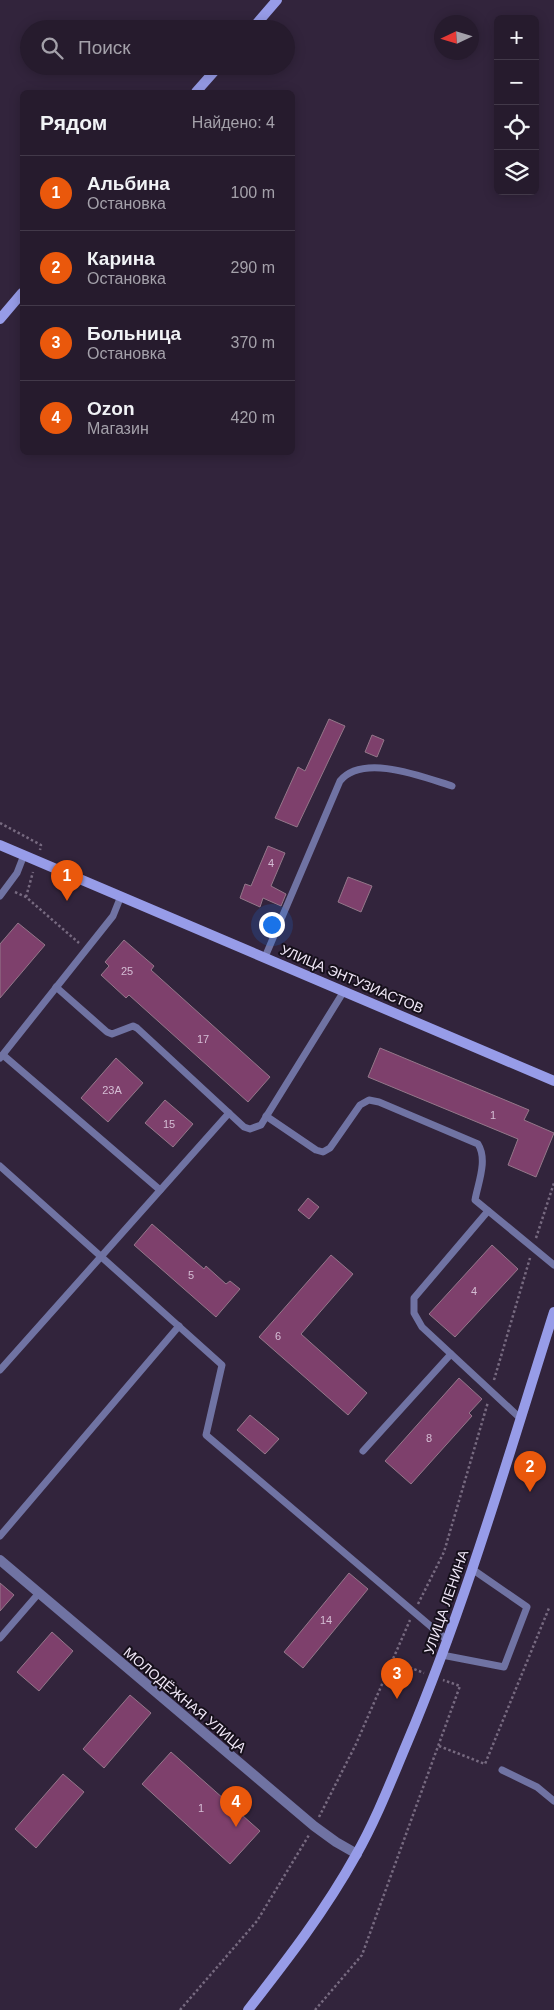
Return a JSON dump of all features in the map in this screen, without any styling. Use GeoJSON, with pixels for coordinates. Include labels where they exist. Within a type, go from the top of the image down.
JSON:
{"type":"FeatureCollection","features":[{"type":"Feature","properties":{"kind":"main road"},"geometry":{"type":"LineString","coordinates":[[260,20],[277,0]]}},
{"type":"Feature","properties":{"kind":"main road"},"geometry":{"type":"LineString","coordinates":[[198,90],[211,75]]}},
{"type":"Feature","properties":{"kind":"main road"},"geometry":{"type":"LineString","coordinates":[[0,319],[20,295]]}},
{"type":"Feature","properties":{"kind":"main road","name":"УЛИЦА ЭНТУЗИАСТОВ"},"geometry":{"type":"LineString","coordinates":[[0,845],[554,1081]]}},
{"type":"Feature","properties":{"kind":"main road","name":"УЛИЦА ЛЕНИНА"},"geometry":{"type":"LineString","coordinates":[[248,2010],[305,1937],[330,1900],[357,1854],[389,1786],[448,1641],[554,1312]]}},
{"type":"Feature","properties":{"kind":"street","name":"МОЛОДЁЖНАЯ УЛИЦА"},"geometry":{"type":"LineString","coordinates":[[0,1560],[307,1820],[336,1842],[357,1854]]}},
{"type":"Feature","properties":{"kind":"lane"},"geometry":{"type":"LineString","coordinates":[[265,957],[340,781],[346,774],[362,769],[392,769],[452,786]]}},
{"type":"Feature","properties":{"kind":"lane"},"geometry":{"type":"LineString","coordinates":[[0,896],[17,873],[24,855]]}},
{"type":"Feature","properties":{"kind":"lane"},"geometry":{"type":"LineString","coordinates":[[121,896],[113,916],[2,1057],[160,1190]]}},
{"type":"Feature","properties":{"kind":"lane"},"geometry":{"type":"LineString","coordinates":[[56,987],[107,1032],[112,1034],[133,1026],[137,1028],[244,1127],[250,1129],[261,1125],[344,991]]}},
{"type":"Feature","properties":{"kind":"lane"},"geometry":{"type":"LineString","coordinates":[[266,1116],[316,1150],[323,1152],[330,1148],[360,1105],[369,1100],[379,1102],[478,1144],[483,1152],[483,1162],[475,1200],[554,1265]]}},
{"type":"Feature","properties":{"kind":"lane"},"geometry":{"type":"LineString","coordinates":[[0,1370],[229,1113]]}},
{"type":"Feature","properties":{"kind":"lane"},"geometry":{"type":"LineString","coordinates":[[0,1166],[222,1365],[206,1435],[448,1641]]}},
{"type":"Feature","properties":{"kind":"lane"},"geometry":{"type":"LineString","coordinates":[[488,1211],[414,1298],[414,1313],[422,1327],[520,1418]]}},
{"type":"Feature","properties":{"kind":"lane"},"geometry":{"type":"LineString","coordinates":[[0,1536],[179,1326]]}},
{"type":"Feature","properties":{"kind":"lane"},"geometry":{"type":"LineString","coordinates":[[363,1451],[451,1354]]}},
{"type":"Feature","properties":{"kind":"lane"},"geometry":{"type":"LineString","coordinates":[[442,1655],[504,1667],[527,1607],[472,1569]]}},
{"type":"Feature","properties":{"kind":"lane"},"geometry":{"type":"LineString","coordinates":[[0,1638],[39,1593]]}},
{"type":"Feature","properties":{"kind":"lane"},"geometry":{"type":"LineString","coordinates":[[502,1770],[537,1787],[552,1797]]}},
{"type":"Feature","properties":{"kind":"path"},"geometry":{"type":"LineString","coordinates":[[6,889],[26,897],[86,949]]}},
{"type":"Feature","properties":{"kind":"path"},"geometry":{"type":"LineString","coordinates":[[315,2010],[362,1955],[439,1746],[485,1764],[549,1608]]}},
{"type":"Feature","properties":{"kind":"building"},"geometry":{"type":"Polygon","coordinates":[[[329,719],[345,726],[297,827],[275,818],[298,767],[305,771],[329,719]]]}},
{"type":"Feature","properties":{"kind":"building"},"geometry":{"type":"Polygon","coordinates":[[[372,735],[384,740],[377,757],[365,752],[372,735]]]}},
{"type":"Feature","properties":{"kind":"building"},"geometry":{"type":"Polygon","coordinates":[[[268,846],[285,853],[271,886],[286,894],[281,906],[263,898],[260,907],[240,898],[245,884],[251,886],[268,846]]]}},
{"type":"Feature","properties":{"kind":"building"},"geometry":{"type":"Polygon","coordinates":[[[348,877],[372,886],[361,912],[338,902],[348,877]]]}},
{"type":"Feature","properties":{"kind":"building"},"geometry":{"type":"Polygon","coordinates":[[[18,923],[45,945],[0,998],[0,944],[18,923]]]}},
{"type":"Feature","properties":{"kind":"building"},"geometry":{"type":"Polygon","coordinates":[[[124,940],[154,966],[151,970],[270,1077],[248,1102],[129,995],[126,998],[101,975],[109,966],[105,962],[124,940]]]}},
{"type":"Feature","properties":{"kind":"building"},"geometry":{"type":"Polygon","coordinates":[[[380,1048],[529,1110],[524,1120],[554,1133],[536,1177],[508,1165],[518,1139],[368,1077],[380,1048]]]}},
{"type":"Feature","properties":{"kind":"building"},"geometry":{"type":"Polygon","coordinates":[[[116,1058],[143,1083],[108,1122],[81,1098],[116,1058]]]}},
{"type":"Feature","properties":{"kind":"building"},"geometry":{"type":"Polygon","coordinates":[[[165,1100],[193,1124],[173,1147],[145,1123],[165,1100]]]}},
{"type":"Feature","properties":{"kind":"building"},"geometry":{"type":"Polygon","coordinates":[[[308,1198],[319,1207],[309,1219],[298,1210],[308,1198]]]}},
{"type":"Feature","properties":{"kind":"building"},"geometry":{"type":"Polygon","coordinates":[[[152,1224],[204,1269],[206,1266],[226,1284],[230,1281],[240,1289],[216,1317],[134,1245],[152,1224]]]}},
{"type":"Feature","properties":{"kind":"building"},"geometry":{"type":"Polygon","coordinates":[[[492,1245],[518,1269],[455,1337],[429,1314],[492,1245]]]}},
{"type":"Feature","properties":{"kind":"building"},"geometry":{"type":"Polygon","coordinates":[[[331,1255],[353,1274],[301,1334],[367,1393],[348,1415],[259,1337],[331,1255]]]}},
{"type":"Feature","properties":{"kind":"building"},"geometry":{"type":"Polygon","coordinates":[[[459,1378],[482,1399],[469,1413],[472,1416],[411,1484],[385,1461],[459,1378]]]}},
{"type":"Feature","properties":{"kind":"building"},"geometry":{"type":"Polygon","coordinates":[[[250,1415],[279,1439],[265,1454],[237,1430],[250,1415]]]}},
{"type":"Feature","properties":{"kind":"building"},"geometry":{"type":"Polygon","coordinates":[[[349,1573],[368,1589],[303,1668],[284,1652],[349,1573]]]}},
{"type":"Feature","properties":{"kind":"building"},"geometry":{"type":"Polygon","coordinates":[[[0,1583],[14,1595],[0,1611],[0,1583]]]}},
{"type":"Feature","properties":{"kind":"building"},"geometry":{"type":"Polygon","coordinates":[[[52,1632],[73,1651],[39,1691],[17,1672],[52,1632]]]}},
{"type":"Feature","properties":{"kind":"building"},"geometry":{"type":"Polygon","coordinates":[[[130,1695],[151,1713],[104,1768],[83,1749],[130,1695]]]}},
{"type":"Feature","properties":{"kind":"building"},"geometry":{"type":"Polygon","coordinates":[[[171,1752],[260,1831],[230,1864],[142,1784],[171,1752]]]}},
{"type":"Feature","properties":{"kind":"building"},"geometry":{"type":"Polygon","coordinates":[[[63,1774],[84,1792],[36,1848],[15,1829],[63,1774]]]}},
{"type":"Feature","properties":{"kind":"place","name":"Альбина"},"geometry":{"type":"Point","coordinates":[67,901]}},
{"type":"Feature","properties":{"kind":"place","name":"Карина"},"geometry":{"type":"Point","coordinates":[530,1492]}},
{"type":"Feature","properties":{"kind":"place","name":"Больница"},"geometry":{"type":"Point","coordinates":[397,1699]}},
{"type":"Feature","properties":{"kind":"place","name":"Ozon"},"geometry":{"type":"Point","coordinates":[236,1827]}}]}
